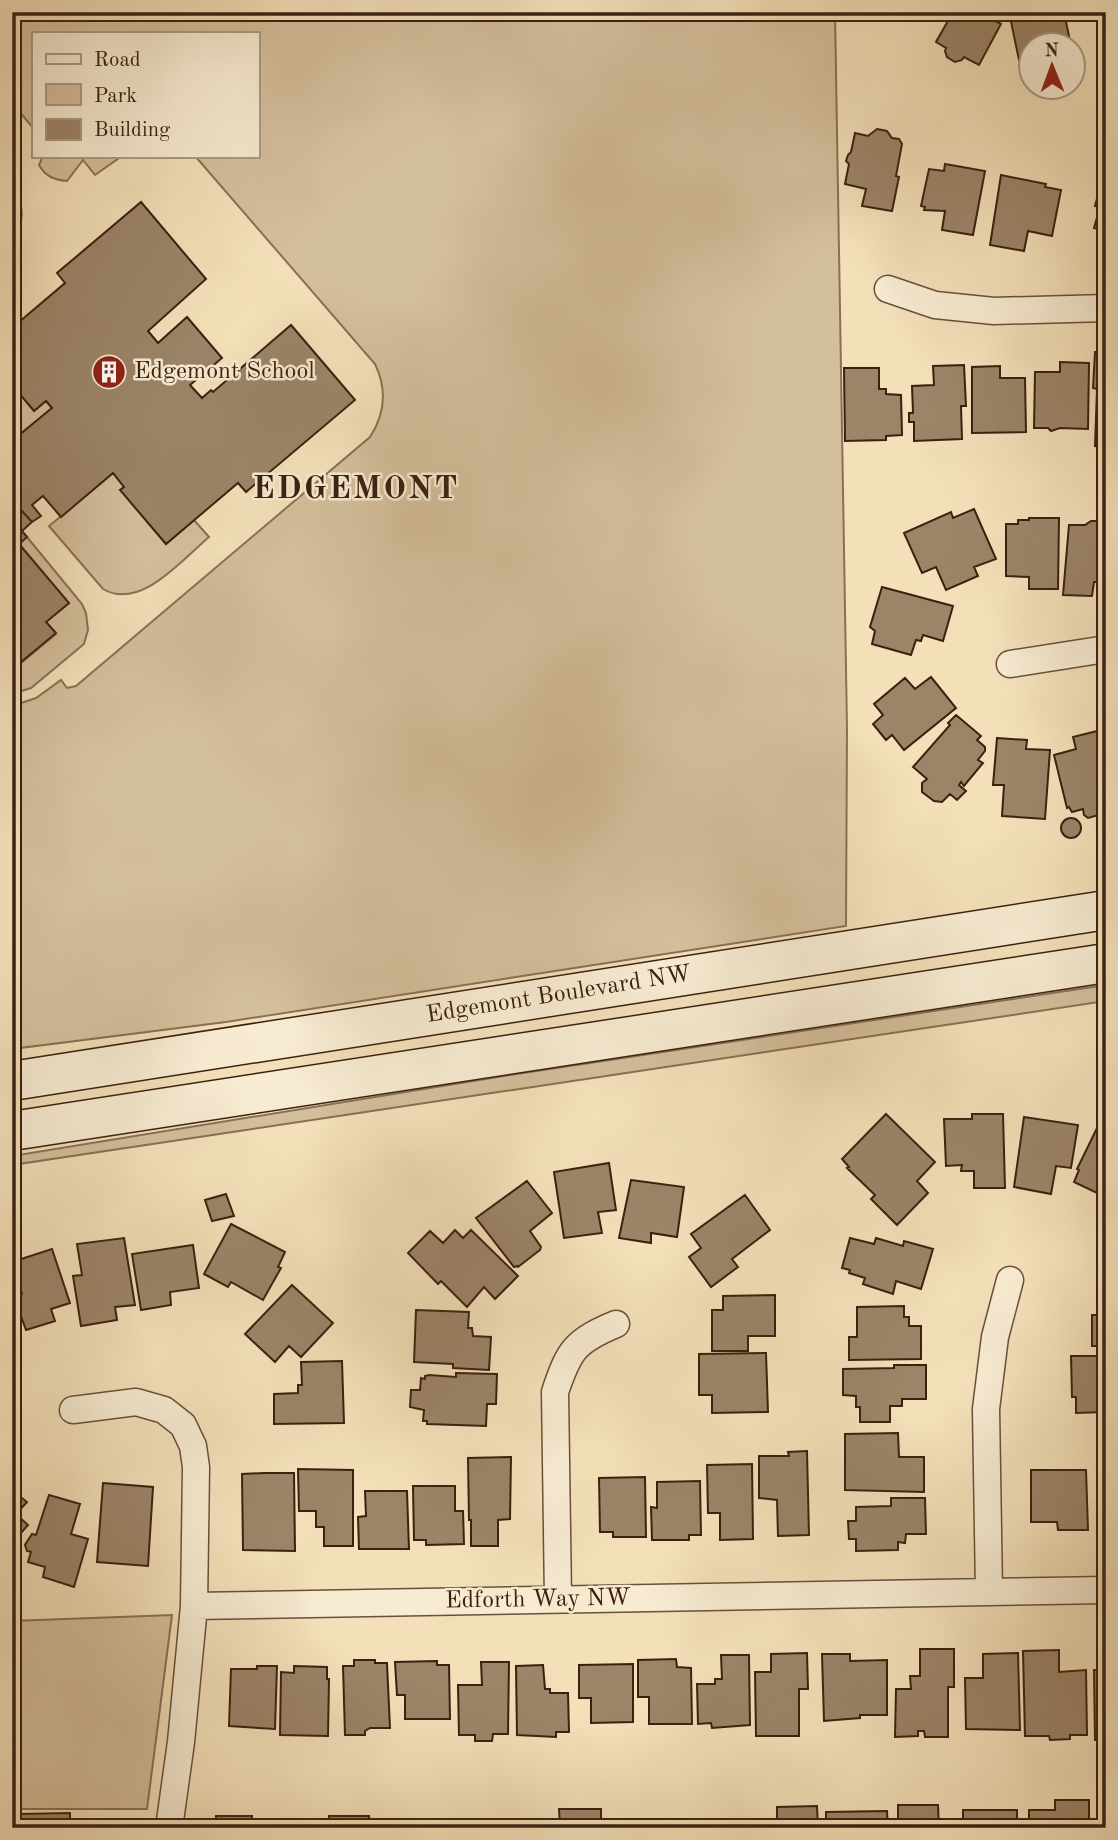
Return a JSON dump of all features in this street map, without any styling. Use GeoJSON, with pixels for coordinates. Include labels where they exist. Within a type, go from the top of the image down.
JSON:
{"type":"FeatureCollection","features":[{"type":"Feature","properties":{"kind":"main road","name":"Edgemont Boulevard NW"},"geometry":{"type":"LineString","coordinates":[[12,1081],[1106,910]]}},
{"type":"Feature","properties":{"kind":"main road","name":"Edgemont Boulevard NW"},"geometry":{"type":"LineString","coordinates":[[12,1131],[1106,964]]}},
{"type":"Feature","properties":{"kind":"street"},"geometry":{"type":"LineString","coordinates":[[888,289],[934,305],[994,311],[1106,308]]}},
{"type":"Feature","properties":{"kind":"street"},"geometry":{"type":"LineString","coordinates":[[1010,664],[1106,649]]}},
{"type":"Feature","properties":{"kind":"street"},"geometry":{"type":"LineString","coordinates":[[989,1592],[986,1409],[995,1338],[1010,1280]]}},
{"type":"Feature","properties":{"kind":"street"},"geometry":{"type":"LineString","coordinates":[[558,1599],[555,1392],[563,1366],[573,1349],[589,1335],[616,1324]]}},
{"type":"Feature","properties":{"kind":"street"},"geometry":{"type":"LineString","coordinates":[[72,1410],[136,1402],[164,1409],[183,1425],[193,1446],[196,1467],[194,1606],[188,1680],[169,1828]]}},
{"type":"Feature","properties":{"kind":"street","name":"Edforth Way NW"},"geometry":{"type":"LineString","coordinates":[[194,1606],[1106,1590]]}},
{"type":"Feature","properties":{"kind":"green space"},"geometry":{"type":"Polygon","coordinates":[[[12,12],[835,12],[847,728],[846,926],[226,1022],[12,1049],[12,706],[36,698],[61,680],[67,688],[76,686],[370,437],[379,419],[383,392],[375,364],[197,158],[259,158],[259,32],[32,32],[32,127],[12,103],[12,12]]]}},
{"type":"Feature","properties":{"kind":"green space"},"geometry":{"type":"Polygon","coordinates":[[[42,158],[119,158],[95,175],[83,160],[67,181],[47,175],[39,165],[42,158]]]}},
{"type":"Feature","properties":{"kind":"green space"},"geometry":{"type":"Polygon","coordinates":[[[12,191],[20,202],[22,215],[12,239],[12,191]]]}},
{"type":"Feature","properties":{"kind":"green space"},"geometry":{"type":"Polygon","coordinates":[[[12,385],[46,401],[52,408],[12,441],[12,385]]]}},
{"type":"Feature","properties":{"kind":"green space"},"geometry":{"type":"Polygon","coordinates":[[[113,473],[124,487],[121,490],[166,544],[194,520],[209,537],[160,580],[131,593],[117,594],[103,589],[49,526],[113,473]]]}},
{"type":"Feature","properties":{"kind":"green space"},"geometry":{"type":"Polygon","coordinates":[[[27,537],[82,604],[88,630],[84,644],[31,688],[12,694],[12,654],[21,663],[56,634],[46,622],[69,603],[19,544],[27,537]]]}},
{"type":"Feature","properties":{"kind":"green space"},"geometry":{"type":"Polygon","coordinates":[[[1106,985],[1106,1001],[12,1165],[12,1156],[510,1075],[1106,985]]]}},
{"type":"Feature","properties":{"kind":"green space"},"geometry":{"type":"Polygon","coordinates":[[[172,1615],[147,1809],[12,1809],[12,1621],[172,1615]]]}},
{"type":"Feature","properties":{"kind":"building"},"geometry":{"type":"Polygon","coordinates":[[[953,12],[990,12],[990,18],[1001,24],[979,65],[964,57],[955,62],[947,57],[946,48],[936,42],[953,12]]]}},
{"type":"Feature","properties":{"kind":"building"},"geometry":{"type":"Polygon","coordinates":[[[1009,12],[1064,12],[1068,32],[1016,32],[1016,46],[1009,12]]]}},
{"type":"Feature","properties":{"kind":"building"},"geometry":{"type":"Polygon","coordinates":[[[877,129],[887,131],[902,144],[892,211],[862,206],[866,189],[845,184],[849,164],[846,161],[855,133],[868,136],[877,129]]]}},
{"type":"Feature","properties":{"kind":"building"},"geometry":{"type":"Polygon","coordinates":[[[945,164],[985,171],[973,235],[942,230],[945,211],[924,210],[925,207],[921,206],[929,169],[944,171],[945,164]]]}},
{"type":"Feature","properties":{"kind":"building"},"geometry":{"type":"Polygon","coordinates":[[[1001,175],[1046,184],[1045,187],[1061,190],[1052,236],[1028,231],[1024,251],[990,245],[1001,175]]]}},
{"type":"Feature","properties":{"kind":"building"},"geometry":{"type":"Polygon","coordinates":[[[1101,184],[1106,185],[1106,231],[1094,228],[1100,207],[1095,206],[1101,184]]]}},
{"type":"Feature","properties":{"kind":"building","name":"Edgemont School"},"geometry":{"type":"Polygon","coordinates":[[[141,202],[206,279],[148,331],[158,343],[187,317],[222,358],[190,385],[202,398],[211,390],[213,392],[291,325],[355,400],[246,492],[238,483],[166,544],[120,490],[124,487],[113,473],[61,517],[43,496],[32,505],[41,516],[32,522],[12,500],[12,441],[52,408],[46,401],[34,411],[12,385],[12,328],[65,283],[57,273],[141,202]]]}},
{"type":"Feature","properties":{"kind":"building"},"geometry":{"type":"Polygon","coordinates":[[[1095,352],[1106,353],[1106,447],[1095,446],[1095,352]]]}},
{"type":"Feature","properties":{"kind":"building"},"geometry":{"type":"Polygon","coordinates":[[[1060,362],[1089,363],[1088,429],[1060,428],[1051,431],[1048,428],[1034,428],[1035,372],[1060,372],[1060,362]]]}},
{"type":"Feature","properties":{"kind":"building"},"geometry":{"type":"Polygon","coordinates":[[[964,365],[966,406],[961,406],[962,439],[914,441],[914,422],[909,422],[909,413],[913,413],[912,386],[934,385],[933,366],[964,365]]]}},
{"type":"Feature","properties":{"kind":"building"},"geometry":{"type":"Polygon","coordinates":[[[1000,366],[1000,378],[1025,378],[1026,432],[972,433],[972,367],[1000,366]]]}},
{"type":"Feature","properties":{"kind":"building"},"geometry":{"type":"Polygon","coordinates":[[[844,368],[879,368],[879,389],[886,389],[886,394],[901,395],[902,435],[886,436],[886,440],[845,441],[844,368]]]}},
{"type":"Feature","properties":{"kind":"building"},"geometry":{"type":"Polygon","coordinates":[[[12,500],[32,522],[22,531],[27,537],[19,544],[69,603],[46,622],[56,633],[20,663],[12,654],[12,500]]]}},
{"type":"Feature","properties":{"kind":"building"},"geometry":{"type":"Polygon","coordinates":[[[974,509],[996,559],[974,567],[978,576],[946,590],[936,567],[922,573],[904,533],[951,512],[953,518],[974,509]]]}},
{"type":"Feature","properties":{"kind":"building"},"geometry":{"type":"Polygon","coordinates":[[[1059,518],[1058,589],[1029,589],[1029,577],[1006,576],[1006,524],[1018,524],[1018,520],[1059,518]]]}},
{"type":"Feature","properties":{"kind":"building"},"geometry":{"type":"Polygon","coordinates":[[[1091,521],[1100,521],[1106,527],[1106,573],[1102,572],[1102,582],[1094,582],[1092,596],[1063,595],[1069,525],[1085,525],[1091,521]]]}},
{"type":"Feature","properties":{"kind":"building"},"geometry":{"type":"Polygon","coordinates":[[[882,587],[953,606],[943,641],[923,635],[921,641],[916,640],[911,655],[872,644],[875,631],[870,627],[882,587]]]}},
{"type":"Feature","properties":{"kind":"building"},"geometry":{"type":"Polygon","coordinates":[[[931,677],[956,708],[904,750],[892,735],[886,740],[873,724],[883,715],[874,704],[905,678],[915,689],[931,677]]]}},
{"type":"Feature","properties":{"kind":"building"},"geometry":{"type":"Polygon","coordinates":[[[956,715],[981,736],[977,740],[985,747],[985,751],[978,760],[983,763],[964,786],[961,782],[959,785],[966,791],[957,800],[950,794],[942,802],[934,801],[922,792],[922,783],[927,779],[913,767],[956,715]]]}},
{"type":"Feature","properties":{"kind":"building"},"geometry":{"type":"Polygon","coordinates":[[[1105,729],[1106,813],[1088,818],[1083,809],[1072,812],[1067,808],[1054,755],[1076,749],[1073,737],[1105,729]]]}},
{"type":"Feature","properties":{"kind":"building"},"geometry":{"type":"Polygon","coordinates":[[[997,738],[1027,740],[1026,749],[1050,750],[1045,819],[1002,816],[1004,785],[993,785],[997,738]]]}},
{"type":"Feature","properties":{"kind":"building"},"geometry":{"type":"Polygon","coordinates":[[[1071,818],[1078,821],[1081,828],[1078,835],[1071,838],[1064,835],[1061,828],[1064,821],[1071,818]]]}},
{"type":"Feature","properties":{"kind":"building"},"geometry":{"type":"Polygon","coordinates":[[[886,1114],[935,1162],[917,1181],[928,1193],[897,1225],[871,1199],[875,1195],[847,1168],[849,1167],[842,1159],[886,1114]]]}},
{"type":"Feature","properties":{"kind":"building"},"geometry":{"type":"Polygon","coordinates":[[[972,1114],[1003,1114],[1005,1188],[974,1188],[974,1171],[961,1171],[962,1165],[946,1166],[944,1119],[972,1119],[972,1114]]]}},
{"type":"Feature","properties":{"kind":"building"},"geometry":{"type":"Polygon","coordinates":[[[1024,1117],[1078,1125],[1071,1168],[1056,1166],[1051,1194],[1014,1187],[1024,1117]]]}},
{"type":"Feature","properties":{"kind":"building"},"geometry":{"type":"Polygon","coordinates":[[[1099,1124],[1106,1126],[1106,1181],[1097,1193],[1074,1182],[1079,1170],[1077,1169],[1099,1124]]]}},
{"type":"Feature","properties":{"kind":"building"},"geometry":{"type":"Polygon","coordinates":[[[609,1163],[616,1210],[598,1212],[602,1233],[564,1238],[554,1172],[609,1163]]]}},
{"type":"Feature","properties":{"kind":"building"},"geometry":{"type":"Polygon","coordinates":[[[631,1180],[684,1187],[677,1237],[651,1233],[651,1243],[619,1238],[631,1180]]]}},
{"type":"Feature","properties":{"kind":"building"},"geometry":{"type":"Polygon","coordinates":[[[527,1181],[552,1213],[530,1231],[541,1247],[540,1250],[518,1267],[514,1267],[476,1218],[527,1181]]]}},
{"type":"Feature","properties":{"kind":"building"},"geometry":{"type":"Polygon","coordinates":[[[226,1194],[234,1216],[212,1221],[205,1200],[226,1194]]]}},
{"type":"Feature","properties":{"kind":"building"},"geometry":{"type":"Polygon","coordinates":[[[745,1195],[770,1230],[732,1259],[738,1267],[711,1287],[689,1257],[701,1248],[691,1234],[745,1195]]]}},
{"type":"Feature","properties":{"kind":"building"},"geometry":{"type":"Polygon","coordinates":[[[231,1224],[285,1252],[278,1267],[281,1268],[263,1300],[231,1282],[228,1287],[204,1274],[231,1224]]]}},
{"type":"Feature","properties":{"kind":"building"},"geometry":{"type":"Polygon","coordinates":[[[455,1230],[463,1238],[471,1230],[518,1276],[495,1299],[484,1287],[467,1307],[441,1281],[438,1284],[408,1253],[430,1231],[443,1243],[455,1230]]]}},
{"type":"Feature","properties":{"kind":"building"},"geometry":{"type":"Polygon","coordinates":[[[124,1238],[135,1305],[115,1307],[117,1320],[81,1326],[73,1276],[82,1275],[77,1244],[124,1238]]]}},
{"type":"Feature","properties":{"kind":"building"},"geometry":{"type":"Polygon","coordinates":[[[850,1238],[874,1244],[876,1238],[903,1246],[904,1241],[933,1249],[921,1289],[896,1281],[893,1294],[863,1284],[865,1278],[842,1268],[850,1238]]]}},
{"type":"Feature","properties":{"kind":"building"},"geometry":{"type":"Polygon","coordinates":[[[193,1245],[199,1288],[170,1292],[171,1305],[141,1310],[132,1254],[193,1245]]]}},
{"type":"Feature","properties":{"kind":"building"},"geometry":{"type":"Polygon","coordinates":[[[52,1249],[70,1303],[51,1309],[55,1321],[26,1330],[14,1297],[22,1294],[12,1262],[52,1249]]]}},
{"type":"Feature","properties":{"kind":"building"},"geometry":{"type":"Polygon","coordinates":[[[292,1285],[333,1323],[301,1357],[289,1346],[275,1362],[245,1334],[292,1285]]]}},
{"type":"Feature","properties":{"kind":"building"},"geometry":{"type":"Polygon","coordinates":[[[775,1295],[775,1336],[748,1336],[748,1351],[712,1351],[712,1310],[723,1310],[723,1296],[775,1295]]]}},
{"type":"Feature","properties":{"kind":"building"},"geometry":{"type":"Polygon","coordinates":[[[904,1306],[904,1317],[909,1317],[909,1326],[921,1326],[921,1359],[849,1360],[849,1337],[857,1337],[857,1307],[904,1306]]]}},
{"type":"Feature","properties":{"kind":"building"},"geometry":{"type":"Polygon","coordinates":[[[416,1310],[469,1312],[468,1328],[472,1328],[473,1336],[491,1337],[489,1370],[453,1368],[453,1364],[414,1362],[416,1310]]]}},
{"type":"Feature","properties":{"kind":"building"},"geometry":{"type":"Polygon","coordinates":[[[1092,1315],[1106,1315],[1106,1346],[1092,1346],[1092,1315]]]}},
{"type":"Feature","properties":{"kind":"building"},"geometry":{"type":"Polygon","coordinates":[[[766,1353],[768,1412],[712,1413],[712,1395],[699,1395],[699,1354],[766,1353]]]}},
{"type":"Feature","properties":{"kind":"building"},"geometry":{"type":"Polygon","coordinates":[[[1071,1356],[1106,1358],[1106,1412],[1076,1413],[1076,1397],[1072,1397],[1071,1356]]]}},
{"type":"Feature","properties":{"kind":"building"},"geometry":{"type":"Polygon","coordinates":[[[342,1361],[344,1423],[274,1424],[274,1394],[298,1393],[298,1385],[302,1385],[301,1362],[342,1361]]]}},
{"type":"Feature","properties":{"kind":"building"},"geometry":{"type":"Polygon","coordinates":[[[894,1365],[926,1365],[926,1399],[902,1399],[902,1406],[890,1406],[890,1422],[860,1422],[860,1407],[856,1407],[856,1396],[843,1395],[843,1369],[894,1368],[894,1365]]]}},
{"type":"Feature","properties":{"kind":"building"},"geometry":{"type":"Polygon","coordinates":[[[456,1373],[497,1374],[496,1404],[487,1404],[486,1426],[427,1424],[427,1421],[423,1421],[424,1410],[410,1407],[411,1390],[420,1390],[421,1378],[425,1379],[425,1376],[429,1375],[456,1377],[456,1373]]]}},
{"type":"Feature","properties":{"kind":"building"},"geometry":{"type":"Polygon","coordinates":[[[898,1433],[899,1457],[924,1457],[924,1492],[845,1490],[845,1434],[898,1433]]]}},
{"type":"Feature","properties":{"kind":"building"},"geometry":{"type":"Polygon","coordinates":[[[807,1451],[809,1535],[778,1536],[777,1500],[759,1498],[759,1456],[789,1456],[788,1452],[807,1451]]]}},
{"type":"Feature","properties":{"kind":"building"},"geometry":{"type":"Polygon","coordinates":[[[511,1457],[510,1519],[498,1520],[498,1546],[471,1546],[468,1458],[511,1457]]]}},
{"type":"Feature","properties":{"kind":"building"},"geometry":{"type":"Polygon","coordinates":[[[752,1464],[753,1539],[720,1540],[720,1513],[708,1513],[707,1465],[752,1464]]]}},
{"type":"Feature","properties":{"kind":"building"},"geometry":{"type":"Polygon","coordinates":[[[298,1469],[353,1470],[353,1546],[324,1546],[324,1527],[316,1527],[316,1511],[299,1511],[298,1469]]]}},
{"type":"Feature","properties":{"kind":"building"},"geometry":{"type":"Polygon","coordinates":[[[1031,1470],[1086,1470],[1088,1530],[1058,1530],[1057,1522],[1031,1522],[1031,1470]]]}},
{"type":"Feature","properties":{"kind":"building"},"geometry":{"type":"Polygon","coordinates":[[[294,1473],[295,1551],[243,1550],[242,1474],[294,1473]]]}},
{"type":"Feature","properties":{"kind":"building"},"geometry":{"type":"Polygon","coordinates":[[[645,1477],[646,1537],[613,1537],[613,1532],[600,1532],[599,1478],[645,1477]]]}},
{"type":"Feature","properties":{"kind":"building"},"geometry":{"type":"Polygon","coordinates":[[[700,1481],[701,1535],[689,1535],[689,1540],[652,1540],[651,1507],[657,1508],[657,1482],[700,1481]]]}},
{"type":"Feature","properties":{"kind":"building"},"geometry":{"type":"Polygon","coordinates":[[[103,1483],[153,1487],[148,1566],[97,1562],[103,1483]]]}},
{"type":"Feature","properties":{"kind":"building"},"geometry":{"type":"Polygon","coordinates":[[[413,1486],[455,1486],[455,1511],[463,1511],[464,1544],[426,1545],[426,1540],[414,1540],[413,1486]]]}},
{"type":"Feature","properties":{"kind":"building"},"geometry":{"type":"Polygon","coordinates":[[[12,1490],[27,1502],[16,1514],[28,1525],[12,1543],[12,1490]]]}},
{"type":"Feature","properties":{"kind":"building"},"geometry":{"type":"Polygon","coordinates":[[[365,1491],[407,1491],[409,1549],[359,1549],[358,1517],[366,1516],[365,1491]]]}},
{"type":"Feature","properties":{"kind":"building"},"geometry":{"type":"Polygon","coordinates":[[[49,1495],[80,1504],[71,1534],[88,1539],[74,1587],[43,1577],[45,1567],[28,1562],[31,1552],[27,1551],[25,1545],[32,1534],[36,1535],[49,1495]]]}},
{"type":"Feature","properties":{"kind":"building"},"geometry":{"type":"Polygon","coordinates":[[[1099,1497],[1106,1497],[1106,1530],[1099,1531],[1099,1497]]]}},
{"type":"Feature","properties":{"kind":"building"},"geometry":{"type":"Polygon","coordinates":[[[891,1498],[925,1498],[926,1534],[906,1534],[905,1543],[898,1542],[898,1550],[856,1551],[856,1539],[849,1539],[848,1521],[856,1521],[856,1507],[891,1506],[891,1498]]]}},
{"type":"Feature","properties":{"kind":"building"},"geometry":{"type":"Polygon","coordinates":[[[920,1649],[954,1649],[954,1687],[948,1687],[948,1737],[925,1737],[924,1731],[918,1731],[918,1736],[895,1737],[896,1689],[911,1689],[910,1676],[920,1676],[920,1649]]]}},
{"type":"Feature","properties":{"kind":"building"},"geometry":{"type":"Polygon","coordinates":[[[1059,1650],[1059,1672],[1086,1670],[1087,1735],[1070,1735],[1070,1739],[1050,1740],[1049,1736],[1025,1736],[1023,1651],[1059,1650]]]}},
{"type":"Feature","properties":{"kind":"building"},"geometry":{"type":"Polygon","coordinates":[[[807,1653],[808,1689],[799,1689],[799,1736],[756,1736],[755,1672],[771,1672],[771,1654],[807,1653]]]}},
{"type":"Feature","properties":{"kind":"building"},"geometry":{"type":"Polygon","coordinates":[[[1018,1653],[1020,1730],[966,1729],[965,1678],[983,1678],[983,1654],[1018,1653]]]}},
{"type":"Feature","properties":{"kind":"building"},"geometry":{"type":"Polygon","coordinates":[[[822,1654],[850,1654],[850,1661],[887,1660],[887,1715],[860,1715],[860,1718],[824,1721],[822,1654]]]}},
{"type":"Feature","properties":{"kind":"building"},"geometry":{"type":"Polygon","coordinates":[[[721,1655],[749,1655],[750,1725],[712,1728],[711,1723],[698,1724],[697,1684],[715,1684],[715,1679],[722,1679],[721,1655]]]}},
{"type":"Feature","properties":{"kind":"building"},"geometry":{"type":"Polygon","coordinates":[[[676,1659],[677,1667],[691,1668],[692,1724],[649,1724],[649,1697],[638,1697],[638,1660],[676,1659]]]}},
{"type":"Feature","properties":{"kind":"building"},"geometry":{"type":"Polygon","coordinates":[[[354,1660],[387,1663],[390,1728],[370,1728],[365,1731],[365,1735],[345,1735],[343,1666],[354,1666],[354,1660]]]}},
{"type":"Feature","properties":{"kind":"building"},"geometry":{"type":"Polygon","coordinates":[[[437,1661],[437,1665],[449,1665],[450,1719],[405,1719],[405,1695],[397,1695],[395,1662],[437,1661]]]}},
{"type":"Feature","properties":{"kind":"building"},"geometry":{"type":"Polygon","coordinates":[[[481,1662],[509,1662],[508,1734],[493,1734],[492,1741],[475,1741],[475,1735],[459,1735],[458,1685],[482,1685],[481,1662]]]}},
{"type":"Feature","properties":{"kind":"building"},"geometry":{"type":"Polygon","coordinates":[[[633,1664],[633,1722],[591,1723],[591,1698],[579,1698],[579,1665],[633,1664]]]}},
{"type":"Feature","properties":{"kind":"building"},"geometry":{"type":"Polygon","coordinates":[[[543,1665],[545,1689],[550,1689],[550,1693],[568,1693],[569,1732],[556,1732],[556,1737],[517,1735],[516,1666],[543,1665]]]}},
{"type":"Feature","properties":{"kind":"building"},"geometry":{"type":"Polygon","coordinates":[[[257,1666],[277,1666],[275,1729],[229,1726],[231,1669],[257,1669],[257,1666]]]}},
{"type":"Feature","properties":{"kind":"building"},"geometry":{"type":"Polygon","coordinates":[[[294,1666],[327,1667],[328,1736],[280,1735],[281,1672],[294,1673],[294,1666]]]}},
{"type":"Feature","properties":{"kind":"building"},"geometry":{"type":"Polygon","coordinates":[[[1094,1670],[1106,1670],[1106,1740],[1095,1740],[1094,1670]]]}},
{"type":"Feature","properties":{"kind":"building"},"geometry":{"type":"Polygon","coordinates":[[[1055,1800],[1089,1800],[1089,1828],[1029,1828],[1029,1810],[1055,1810],[1055,1800]]]}},
{"type":"Feature","properties":{"kind":"building"},"geometry":{"type":"Polygon","coordinates":[[[898,1805],[938,1805],[939,1828],[898,1828],[898,1805]]]}},
{"type":"Feature","properties":{"kind":"building"},"geometry":{"type":"Polygon","coordinates":[[[817,1806],[818,1828],[777,1828],[777,1807],[817,1806]]]}},
{"type":"Feature","properties":{"kind":"building"},"geometry":{"type":"Polygon","coordinates":[[[559,1809],[601,1809],[601,1828],[560,1828],[559,1809]]]}},
{"type":"Feature","properties":{"kind":"building"},"geometry":{"type":"Polygon","coordinates":[[[963,1810],[1017,1810],[1017,1828],[963,1828],[963,1810]]]}},
{"type":"Feature","properties":{"kind":"building"},"geometry":{"type":"Polygon","coordinates":[[[887,1811],[888,1828],[826,1828],[826,1812],[887,1811]]]}},
{"type":"Feature","properties":{"kind":"building"},"geometry":{"type":"Polygon","coordinates":[[[1100,1811],[1106,1811],[1106,1828],[1100,1828],[1100,1811]]]}},
{"type":"Feature","properties":{"kind":"building"},"geometry":{"type":"Polygon","coordinates":[[[70,1813],[70,1828],[20,1828],[20,1814],[70,1813]]]}},
{"type":"Feature","properties":{"kind":"building"},"geometry":{"type":"Polygon","coordinates":[[[216,1816],[252,1816],[252,1828],[216,1828],[216,1816]]]}},
{"type":"Feature","properties":{"kind":"building"},"geometry":{"type":"Polygon","coordinates":[[[329,1816],[369,1816],[370,1828],[329,1828],[329,1816]]]}},
{"type":"Feature","properties":{"kind":"building"},"geometry":{"type":"Polygon","coordinates":[[[387,1819],[434,1819],[434,1828],[388,1828],[387,1819]]]}},
{"type":"Feature","properties":{"kind":"building"},"geometry":{"type":"Polygon","coordinates":[[[516,1820],[516,1826],[543,1828],[495,1828],[495,1821],[516,1820]]]}},
{"type":"Feature","properties":{"kind":"building"},"geometry":{"type":"Polygon","coordinates":[[[464,1821],[488,1821],[488,1828],[444,1828],[464,1827],[464,1821]]]}},
{"type":"Feature","properties":{"kind":"building"},"geometry":{"type":"Polygon","coordinates":[[[759,1821],[759,1828],[713,1828],[713,1822],[759,1821]]]}},
{"type":"Feature","properties":{"kind":"building"},"geometry":{"type":"Polygon","coordinates":[[[314,1824],[315,1828],[272,1828],[272,1825],[314,1824]]]}},
{"type":"Feature","properties":{"kind":"place","name":"Edgemont School"},"geometry":{"type":"Point","coordinates":[109,372]}},
{"type":"Feature","properties":{"kind":"district","name":"EDGEMONT"},"geometry":{"type":"Point","coordinates":[356,490]}}]}
